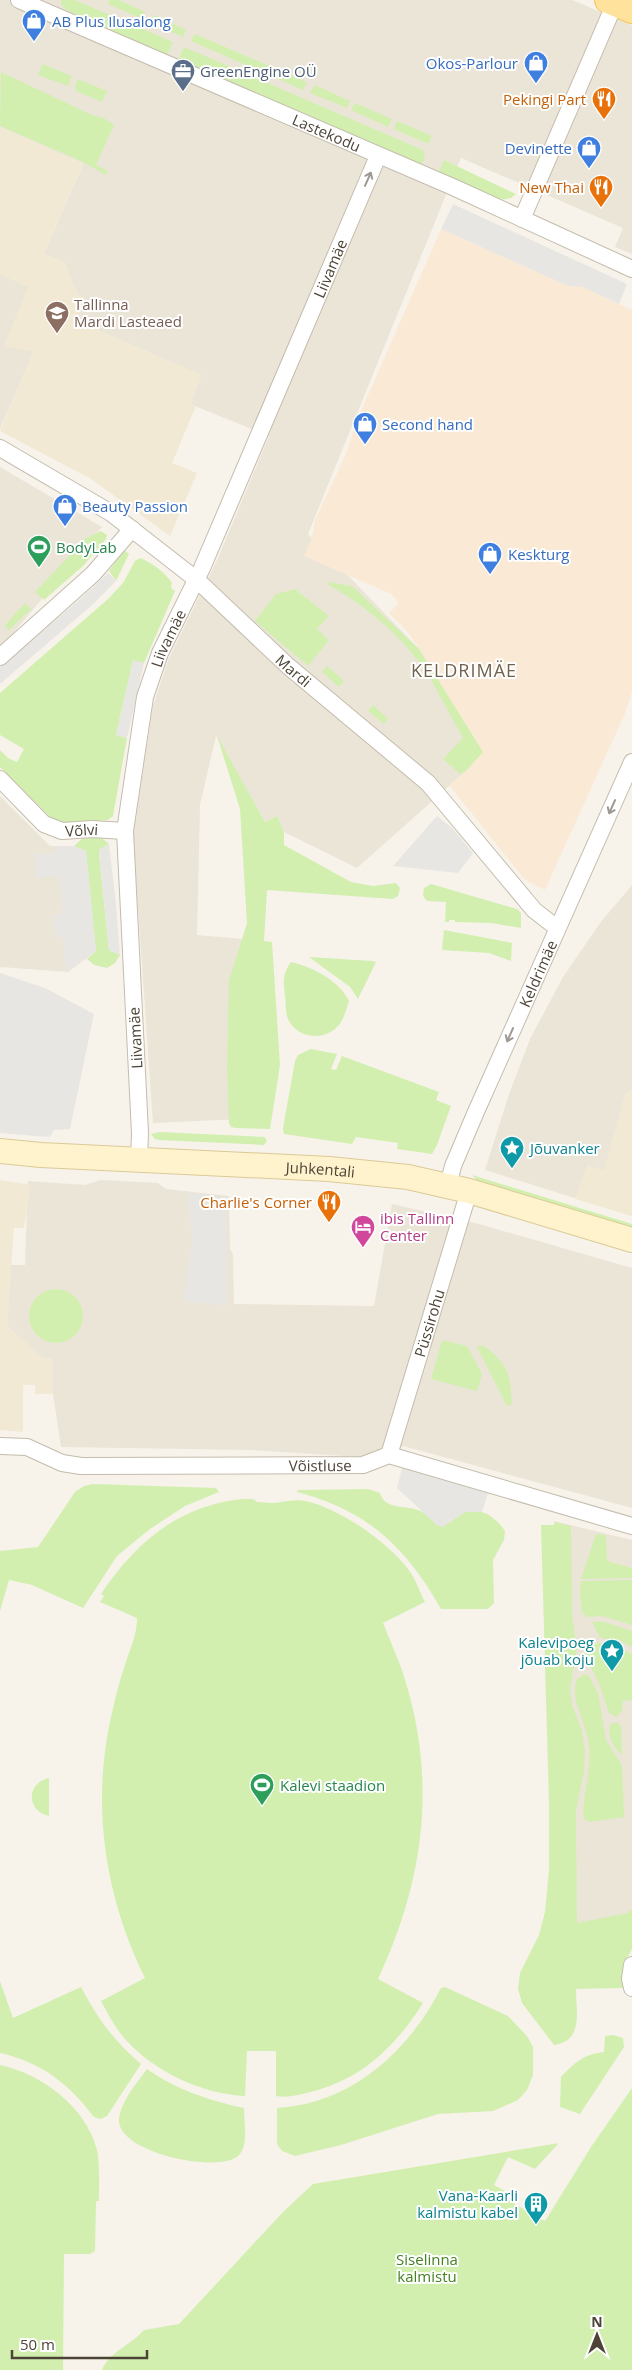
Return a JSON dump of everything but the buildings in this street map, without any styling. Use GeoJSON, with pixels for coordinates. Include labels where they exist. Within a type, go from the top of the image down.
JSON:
{"type":"FeatureCollection","features":[{"type":"Feature","properties":{"kind":"street","name":"Lastekodu"},"geometry":{"type":"LineString","coordinates":[[19,0],[522,219],[632,269]]}},
{"type":"Feature","properties":{"kind":"street"},"geometry":{"type":"LineString","coordinates":[[522,219],[618,3]]}},
{"type":"Feature","properties":{"kind":"street","name":"Liivamäe"},"geometry":{"type":"LineString","coordinates":[[139,1160],[140,1133],[125,831],[145,697],[160,653],[197,580],[378,156]]}},
{"type":"Feature","properties":{"kind":"street","name":"Mardi"},"geometry":{"type":"LineString","coordinates":[[0,448],[76,490],[132,529],[197,580],[288,666],[428,783],[534,910],[557,928]]}},
{"type":"Feature","properties":{"kind":"street"},"geometry":{"type":"LineString","coordinates":[[0,657],[93,574],[132,529]]}},
{"type":"Feature","properties":{"kind":"street","name":"Keldrimäe"},"geometry":{"type":"LineString","coordinates":[[459,1188],[453,1166],[632,762]]}},
{"type":"Feature","properties":{"kind":"street","name":"Võlvi"},"geometry":{"type":"LineString","coordinates":[[0,779],[44,824],[62,831],[125,831]]}},
{"type":"Feature","properties":{"kind":"street","name":"Juhkentali"},"geometry":{"type":"LineString","coordinates":[[0,1151],[329,1169],[408,1177],[459,1188],[632,1240]]}},
{"type":"Feature","properties":{"kind":"street","name":"Püssirohu"},"geometry":{"type":"LineString","coordinates":[[390,1455],[459,1188]]}},
{"type":"Feature","properties":{"kind":"street","name":"Võistluse"},"geometry":{"type":"LineString","coordinates":[[0,1446],[26,1447],[62,1463],[81,1466],[363,1465],[390,1455]]}},
{"type":"Feature","properties":{"kind":"street"},"geometry":{"type":"LineString","coordinates":[[390,1455],[632,1526]]}},
{"type":"Feature","properties":{"kind":"street"},"geometry":{"type":"LineString","coordinates":[[632,1965],[630,1979],[632,1988]]}},
{"type":"Feature","properties":{"kind":"shaded area"},"geometry":{"type":"Polygon","coordinates":[[[0,0],[572,0],[632,25],[632,254],[615,247],[623,228],[461,158],[308,534],[419,649],[483,752],[466,771],[357,868],[284,832],[277,816],[265,822],[216,736],[200,805],[197,935],[256,940],[267,1118],[153,1123],[133,837],[153,706],[168,660],[218,558],[269,436],[190,404],[201,375],[77,321],[77,294],[64,262],[44,254],[83,164],[0,127],[0,0]]]}},
{"type":"Feature","properties":{"kind":"shaded area","name":"Tallinna Mardi Lasteaed"},"geometry":{"type":"Polygon","coordinates":[[[0,127],[83,163],[44,254],[64,262],[77,294],[85,298],[77,321],[202,375],[190,403],[196,406],[172,463],[197,473],[170,536],[91,479],[0,431],[33,352],[4,346],[28,287],[0,274],[0,127]]]}},
{"type":"Feature","properties":{"kind":"shaded area"},"geometry":{"type":"Polygon","coordinates":[[[453,204],[627,284],[619,304],[582,287],[568,286],[441,229],[453,204]]]}},
{"type":"Feature","properties":{"kind":"shaded area","name":"Keskturg"},"geometry":{"type":"Polygon","coordinates":[[[441,229],[568,286],[582,287],[632,310],[632,692],[626,711],[545,890],[525,880],[449,785],[466,771],[482,752],[407,631],[389,613],[399,603],[391,594],[304,556],[312,537],[315,520],[346,454],[357,420],[441,229]]]}},
{"type":"Feature","properties":{"kind":"shaded area"},"geometry":{"type":"Polygon","coordinates":[[[0,274],[29,287],[34,351],[0,429],[0,274]]]}},
{"type":"Feature","properties":{"kind":"shaded area"},"geometry":{"type":"Polygon","coordinates":[[[0,467],[102,527],[0,649],[0,467]]]}},
{"type":"Feature","properties":{"kind":"shaded area"},"geometry":{"type":"Polygon","coordinates":[[[108,573],[116,581],[92,605],[0,684],[0,667],[77,602],[108,573]]]}},
{"type":"Feature","properties":{"kind":"shaded area"},"geometry":{"type":"Polygon","coordinates":[[[133,660],[144,663],[127,738],[116,735],[133,660]]]}},
{"type":"Feature","properties":{"kind":"shaded area"},"geometry":{"type":"Polygon","coordinates":[[[0,796],[50,846],[74,846],[86,851],[96,951],[68,972],[0,967],[0,796]]]}},
{"type":"Feature","properties":{"kind":"shaded area"},"geometry":{"type":"Polygon","coordinates":[[[437,816],[453,829],[473,853],[458,873],[393,866],[437,816]]]}},
{"type":"Feature","properties":{"kind":"shaded area"},"geometry":{"type":"Polygon","coordinates":[[[109,844],[120,955],[109,950],[99,854],[99,850],[109,844]]]}},
{"type":"Feature","properties":{"kind":"shaded area"},"geometry":{"type":"Polygon","coordinates":[[[57,846],[74,846],[86,851],[96,951],[68,972],[64,958],[63,937],[55,937],[54,914],[63,914],[60,876],[36,878],[35,854],[58,853],[57,846]]]}},
{"type":"Feature","properties":{"kind":"shaded area"},"geometry":{"type":"Polygon","coordinates":[[[632,885],[632,1216],[485,1170],[509,1094],[530,1039],[563,977],[600,923],[632,885]]]}},
{"type":"Feature","properties":{"kind":"shaded area"},"geometry":{"type":"Polygon","coordinates":[[[0,973],[45,988],[94,1014],[70,1129],[54,1130],[50,1137],[0,1133],[0,973]]]}},
{"type":"Feature","properties":{"kind":"shaded area"},"geometry":{"type":"Polygon","coordinates":[[[632,1089],[632,1216],[575,1199],[587,1165],[604,1170],[625,1094],[632,1089]]]}},
{"type":"Feature","properties":{"kind":"shaded area"},"geometry":{"type":"Polygon","coordinates":[[[0,1180],[31,1185],[24,1228],[14,1228],[7,1326],[42,1358],[53,1358],[53,1394],[35,1394],[35,1385],[23,1385],[23,1432],[0,1430],[0,1180]]]}},
{"type":"Feature","properties":{"kind":"shaded area"},"geometry":{"type":"Polygon","coordinates":[[[101,1180],[158,1183],[166,1189],[229,1196],[234,1304],[374,1306],[392,1204],[479,1224],[632,1268],[632,1508],[403,1446],[391,1459],[250,1450],[61,1447],[53,1394],[53,1358],[42,1358],[7,1326],[11,1265],[25,1265],[28,1181],[85,1185],[101,1180]]]}},
{"type":"Feature","properties":{"kind":"shaded area"},"geometry":{"type":"Polygon","coordinates":[[[188,1193],[227,1198],[227,1306],[184,1301],[192,1241],[188,1193]]]}},
{"type":"Feature","properties":{"kind":"shaded area"},"geometry":{"type":"Polygon","coordinates":[[[402,1468],[488,1493],[482,1512],[465,1512],[443,1527],[437,1525],[397,1488],[402,1468]]]}},
{"type":"Feature","properties":{"kind":"shaded area"},"geometry":{"type":"Polygon","coordinates":[[[554,1521],[632,1540],[632,1931],[561,1933],[554,1521]]]}},
{"type":"Feature","properties":{"kind":"green space"},"geometry":{"type":"Polygon","coordinates":[[[61,0],[75,0],[173,42],[167,55],[66,10],[61,4],[61,0]]]}},
{"type":"Feature","properties":{"kind":"green space"},"geometry":{"type":"Polygon","coordinates":[[[109,0],[119,0],[145,12],[142,19],[108,4],[109,0]]]}},
{"type":"Feature","properties":{"kind":"green space"},"geometry":{"type":"Polygon","coordinates":[[[154,15],[186,30],[183,37],[150,22],[154,15]]]}},
{"type":"Feature","properties":{"kind":"green space"},"geometry":{"type":"Polygon","coordinates":[[[195,34],[307,82],[303,90],[191,41],[195,34]]]}},
{"type":"Feature","properties":{"kind":"green space"},"geometry":{"type":"Polygon","coordinates":[[[184,47],[423,150],[425,157],[421,166],[179,59],[184,47]]]}},
{"type":"Feature","properties":{"kind":"green space"},"geometry":{"type":"Polygon","coordinates":[[[43,64],[72,76],[68,86],[38,75],[43,64]]]}},
{"type":"Feature","properties":{"kind":"green space"},"geometry":{"type":"Polygon","coordinates":[[[1,72],[92,115],[104,118],[114,125],[96,165],[108,171],[106,175],[83,162],[0,126],[1,72]]]}},
{"type":"Feature","properties":{"kind":"green space"},"geometry":{"type":"Polygon","coordinates":[[[78,79],[107,91],[102,102],[76,91],[75,86],[78,79]]]}},
{"type":"Feature","properties":{"kind":"green space"},"geometry":{"type":"Polygon","coordinates":[[[315,85],[350,101],[347,108],[310,93],[315,85]]]}},
{"type":"Feature","properties":{"kind":"green space"},"geometry":{"type":"Polygon","coordinates":[[[355,103],[392,119],[388,127],[351,110],[355,103]]]}},
{"type":"Feature","properties":{"kind":"green space"},"geometry":{"type":"Polygon","coordinates":[[[397,121],[432,136],[428,144],[394,129],[397,121]]]}},
{"type":"Feature","properties":{"kind":"green space"},"geometry":{"type":"Polygon","coordinates":[[[444,160],[516,194],[511,198],[500,200],[438,173],[444,160]]]}},
{"type":"Feature","properties":{"kind":"green space"},"geometry":{"type":"Polygon","coordinates":[[[101,531],[107,535],[106,539],[83,566],[44,600],[35,592],[86,538],[101,531]]]}},
{"type":"Feature","properties":{"kind":"green space"},"geometry":{"type":"Polygon","coordinates":[[[124,550],[129,554],[116,581],[109,571],[124,550]]]}},
{"type":"Feature","properties":{"kind":"green space"},"geometry":{"type":"Polygon","coordinates":[[[140,558],[162,572],[172,583],[171,588],[175,591],[144,663],[133,661],[116,735],[127,738],[113,816],[108,820],[65,824],[51,818],[0,767],[0,750],[8,758],[17,762],[24,749],[0,735],[0,693],[108,599],[123,583],[135,561],[140,558]]]}},
{"type":"Feature","properties":{"kind":"green space"},"geometry":{"type":"Polygon","coordinates":[[[328,582],[352,586],[419,649],[483,752],[466,771],[460,774],[443,759],[463,738],[418,661],[388,628],[364,608],[327,584],[328,582]]]}},
{"type":"Feature","properties":{"kind":"green space"},"geometry":{"type":"Polygon","coordinates":[[[295,589],[329,616],[317,629],[329,640],[308,666],[255,621],[276,594],[295,589]]]}},
{"type":"Feature","properties":{"kind":"green space"},"geometry":{"type":"Polygon","coordinates":[[[25,603],[31,609],[8,631],[5,625],[25,603]]]}},
{"type":"Feature","properties":{"kind":"green space"},"geometry":{"type":"Polygon","coordinates":[[[327,666],[344,681],[339,687],[322,672],[327,666]]]}},
{"type":"Feature","properties":{"kind":"green space"},"geometry":{"type":"Polygon","coordinates":[[[373,705],[388,719],[384,724],[368,711],[373,705]]]}},
{"type":"Feature","properties":{"kind":"green space"},"geometry":{"type":"Polygon","coordinates":[[[217,736],[265,822],[277,816],[284,832],[284,845],[351,882],[373,886],[396,883],[400,888],[398,896],[393,899],[267,890],[264,941],[272,942],[280,1065],[270,1129],[235,1128],[231,1127],[229,1123],[227,1066],[229,981],[247,923],[240,809],[217,736]]]}},
{"type":"Feature","properties":{"kind":"green space"},"geometry":{"type":"Polygon","coordinates":[[[89,836],[102,838],[109,844],[99,850],[99,854],[109,950],[120,955],[115,963],[107,968],[94,965],[87,959],[96,951],[86,851],[74,846],[83,838],[89,836]]]}},
{"type":"Feature","properties":{"kind":"green space"},"geometry":{"type":"Polygon","coordinates":[[[431,884],[517,909],[521,913],[521,928],[491,923],[455,922],[455,920],[445,922],[446,902],[427,901],[423,896],[424,888],[431,884]]]}},
{"type":"Feature","properties":{"kind":"green space"},"geometry":{"type":"Polygon","coordinates":[[[444,930],[512,943],[511,961],[489,953],[442,950],[444,930]]]}},
{"type":"Feature","properties":{"kind":"green space"},"geometry":{"type":"Polygon","coordinates":[[[309,957],[376,962],[358,999],[350,987],[309,957]]]}},
{"type":"Feature","properties":{"kind":"green space"},"geometry":{"type":"Polygon","coordinates":[[[291,962],[308,967],[332,981],[349,1001],[340,1023],[333,1031],[319,1036],[312,1036],[299,1031],[289,1021],[286,1012],[284,981],[286,970],[291,962]]]}},
{"type":"Feature","properties":{"kind":"green space"},"geometry":{"type":"Polygon","coordinates":[[[311,1049],[337,1054],[331,1069],[336,1070],[342,1056],[439,1092],[436,1100],[451,1106],[432,1154],[397,1149],[398,1143],[356,1137],[352,1144],[284,1134],[283,1128],[295,1061],[298,1055],[311,1049]]]}},
{"type":"Feature","properties":{"kind":"green space"},"geometry":{"type":"Polygon","coordinates":[[[160,1132],[265,1137],[267,1141],[264,1145],[159,1140],[155,1139],[151,1134],[160,1132]]]}},
{"type":"Feature","properties":{"kind":"green space"},"geometry":{"type":"Polygon","coordinates":[[[472,1175],[632,1224],[632,1228],[479,1182],[472,1175]]]}},
{"type":"Feature","properties":{"kind":"green space"},"geometry":{"type":"Polygon","coordinates":[[[56,1289],[66,1291],[75,1297],[81,1306],[83,1316],[81,1326],[75,1335],[66,1341],[56,1343],[46,1341],[37,1335],[31,1326],[29,1316],[31,1306],[37,1297],[46,1291],[56,1289]]]}},
{"type":"Feature","properties":{"kind":"green space"},"geometry":{"type":"Polygon","coordinates":[[[442,1340],[467,1346],[482,1374],[477,1391],[431,1379],[442,1340]]]}},
{"type":"Feature","properties":{"kind":"green space"},"geometry":{"type":"Polygon","coordinates":[[[483,1345],[498,1358],[506,1370],[509,1377],[512,1404],[507,1406],[477,1347],[483,1345]]]}},
{"type":"Feature","properties":{"kind":"green space"},"geometry":{"type":"Polygon","coordinates":[[[93,1484],[216,1488],[219,1492],[185,1506],[150,1529],[117,1556],[83,1608],[32,1585],[9,1580],[0,1611],[0,1551],[38,1547],[75,1492],[84,1486],[93,1484]]]}},
{"type":"Feature","properties":{"kind":"green space"},"geometry":{"type":"Polygon","coordinates":[[[368,1489],[380,1493],[386,1502],[391,1505],[421,1511],[429,1516],[437,1525],[450,1522],[461,1514],[471,1511],[488,1514],[497,1521],[505,1531],[504,1540],[493,1560],[494,1603],[488,1609],[441,1609],[414,1567],[399,1549],[382,1534],[344,1509],[297,1492],[298,1490],[368,1489]]]}},
{"type":"Feature","properties":{"kind":"green space","name":"Kalevi staadion"},"geometry":{"type":"Polygon","coordinates":[[[242,1499],[253,1499],[257,1502],[271,1503],[295,1500],[306,1501],[348,1519],[375,1537],[399,1558],[413,1577],[425,1602],[383,1623],[404,1675],[416,1721],[423,1797],[421,1834],[406,1907],[378,1979],[423,2003],[389,2047],[361,2070],[328,2086],[306,2093],[280,2097],[276,2096],[276,2051],[247,2051],[245,2096],[212,2091],[180,2079],[138,2052],[118,2031],[101,2001],[145,1978],[131,1947],[111,1883],[102,1817],[105,1750],[121,1678],[135,1636],[137,1618],[100,1602],[104,1596],[101,1594],[114,1575],[144,1543],[178,1518],[198,1509],[242,1499]]]}},
{"type":"Feature","properties":{"kind":"green space"},"geometry":{"type":"Polygon","coordinates":[[[555,1522],[571,1526],[572,1616],[577,1648],[570,1689],[572,1705],[582,1731],[585,1751],[584,1772],[576,1811],[577,1923],[628,1913],[632,1910],[632,1949],[623,1965],[623,1988],[576,1989],[577,2015],[574,2031],[570,2038],[554,2045],[522,2003],[518,1989],[520,1973],[539,1935],[545,1912],[549,1869],[549,1803],[541,1525],[554,1525],[555,1522]]]}},
{"type":"Feature","properties":{"kind":"green space"},"geometry":{"type":"Polygon","coordinates":[[[596,1534],[606,1535],[607,1561],[632,1568],[632,1578],[581,1579],[596,1534]]]}},
{"type":"Feature","properties":{"kind":"green space"},"geometry":{"type":"Polygon","coordinates":[[[632,1580],[632,1625],[602,1616],[588,1617],[582,1613],[581,1581],[632,1580]]]}},
{"type":"Feature","properties":{"kind":"green space"},"geometry":{"type":"Polygon","coordinates":[[[592,1622],[605,1622],[632,1631],[632,1647],[619,1640],[600,1638],[592,1622]]]}},
{"type":"Feature","properties":{"kind":"green space"},"geometry":{"type":"Polygon","coordinates":[[[598,1643],[610,1643],[632,1654],[632,1700],[623,1701],[622,1711],[616,1717],[609,1713],[598,1681],[585,1657],[586,1648],[598,1643]]]}},
{"type":"Feature","properties":{"kind":"green space"},"geometry":{"type":"Polygon","coordinates":[[[585,1674],[589,1676],[598,1693],[606,1740],[622,1765],[624,1817],[590,1822],[584,1819],[589,1745],[576,1700],[575,1686],[577,1679],[585,1674]]]}},
{"type":"Feature","properties":{"kind":"green space"},"geometry":{"type":"Polygon","coordinates":[[[611,1723],[618,1723],[621,1726],[622,1755],[611,1741],[609,1732],[611,1723]]]}},
{"type":"Feature","properties":{"kind":"green space"},"geometry":{"type":"Polygon","coordinates":[[[49,1778],[49,1816],[36,1809],[32,1797],[36,1785],[49,1778]]]}},
{"type":"Feature","properties":{"kind":"green space"},"geometry":{"type":"Polygon","coordinates":[[[0,1981],[13,2018],[81,1987],[107,2029],[141,2064],[107,2116],[101,2119],[94,2117],[75,2094],[53,2076],[28,2062],[0,2053],[0,1981]]]}},
{"type":"Feature","properties":{"kind":"green space"},"geometry":{"type":"Polygon","coordinates":[[[445,1987],[508,2016],[527,2036],[533,2047],[533,2075],[527,2090],[518,2100],[493,2111],[438,2114],[341,2145],[295,2156],[282,2151],[277,2144],[277,2108],[304,2104],[329,2096],[353,2085],[375,2070],[395,2053],[412,2033],[428,2011],[441,1988],[445,1987]]]}},
{"type":"Feature","properties":{"kind":"green space"},"geometry":{"type":"Polygon","coordinates":[[[613,2035],[623,2038],[624,2047],[580,2114],[560,2107],[561,2077],[580,2060],[604,2052],[605,2036],[613,2035]]]}},
{"type":"Feature","properties":{"kind":"green space"},"geometry":{"type":"Polygon","coordinates":[[[0,2065],[16,2069],[31,2076],[60,2095],[83,2120],[97,2150],[99,2201],[96,2201],[95,2251],[90,2254],[64,2254],[63,2370],[0,2370],[0,2065]]]}},
{"type":"Feature","properties":{"kind":"green space"},"geometry":{"type":"Polygon","coordinates":[[[147,2069],[170,2083],[193,2093],[244,2108],[245,2141],[244,2147],[238,2156],[227,2161],[210,2162],[170,2157],[150,2150],[133,2141],[122,2131],[119,2119],[120,2112],[130,2092],[147,2069]]]}},
{"type":"Feature","properties":{"kind":"green space","name":"Siselinna kalmistu"},"geometry":{"type":"Polygon","coordinates":[[[632,2088],[632,2370],[102,2370],[115,2353],[144,2330],[179,2324],[283,2212],[313,2184],[559,2143],[535,2169],[508,2157],[494,2185],[505,2191],[502,2197],[545,2221],[591,2147],[632,2088]]]}},
{"type":"Feature","properties":{"kind":"place","name":"AB Plus Ilusalong"},"geometry":{"type":"Point","coordinates":[34,42]}},
{"type":"Feature","properties":{"kind":"place","name":"Okos-Parlour"},"geometry":{"type":"Point","coordinates":[536,84]}},
{"type":"Feature","properties":{"kind":"place","name":"GreenEngine OÜ"},"geometry":{"type":"Point","coordinates":[183,92]}},
{"type":"Feature","properties":{"kind":"place","name":"Pekingi Part"},"geometry":{"type":"Point","coordinates":[604,120]}},
{"type":"Feature","properties":{"kind":"place","name":"Devinette"},"geometry":{"type":"Point","coordinates":[589,169]}},
{"type":"Feature","properties":{"kind":"place","name":"New Thai"},"geometry":{"type":"Point","coordinates":[601,208]}},
{"type":"Feature","properties":{"kind":"place","name":"Tallinna Mardi Lasteaed"},"geometry":{"type":"Point","coordinates":[57,334]}},
{"type":"Feature","properties":{"kind":"place","name":"Second hand"},"geometry":{"type":"Point","coordinates":[365,445]}},
{"type":"Feature","properties":{"kind":"place","name":"Beauty Passion"},"geometry":{"type":"Point","coordinates":[65,527]}},
{"type":"Feature","properties":{"kind":"place","name":"BodyLab"},"geometry":{"type":"Point","coordinates":[39,568]}},
{"type":"Feature","properties":{"kind":"place","name":"Keskturg"},"geometry":{"type":"Point","coordinates":[490,575]}},
{"type":"Feature","properties":{"kind":"place","name":"Jõuvanker"},"geometry":{"type":"Point","coordinates":[512,1169]}},
{"type":"Feature","properties":{"kind":"place","name":"Charlie's Corner"},"geometry":{"type":"Point","coordinates":[329,1223]}},
{"type":"Feature","properties":{"kind":"place","name":"ibis Tallinn Center"},"geometry":{"type":"Point","coordinates":[363,1248]}},
{"type":"Feature","properties":{"kind":"place","name":"Kalevipoeg jõuab koju"},"geometry":{"type":"Point","coordinates":[612,1672]}},
{"type":"Feature","properties":{"kind":"place","name":"Kalevi staadion"},"geometry":{"type":"Point","coordinates":[262,1806]}},
{"type":"Feature","properties":{"kind":"place","name":"Vana-Kaarli kalmistu kabel"},"geometry":{"type":"Point","coordinates":[536,2225]}},
{"type":"Feature","properties":{"kind":"district","name":"KELDRIMÄE"},"geometry":{"type":"Point","coordinates":[464,670]}}]}
